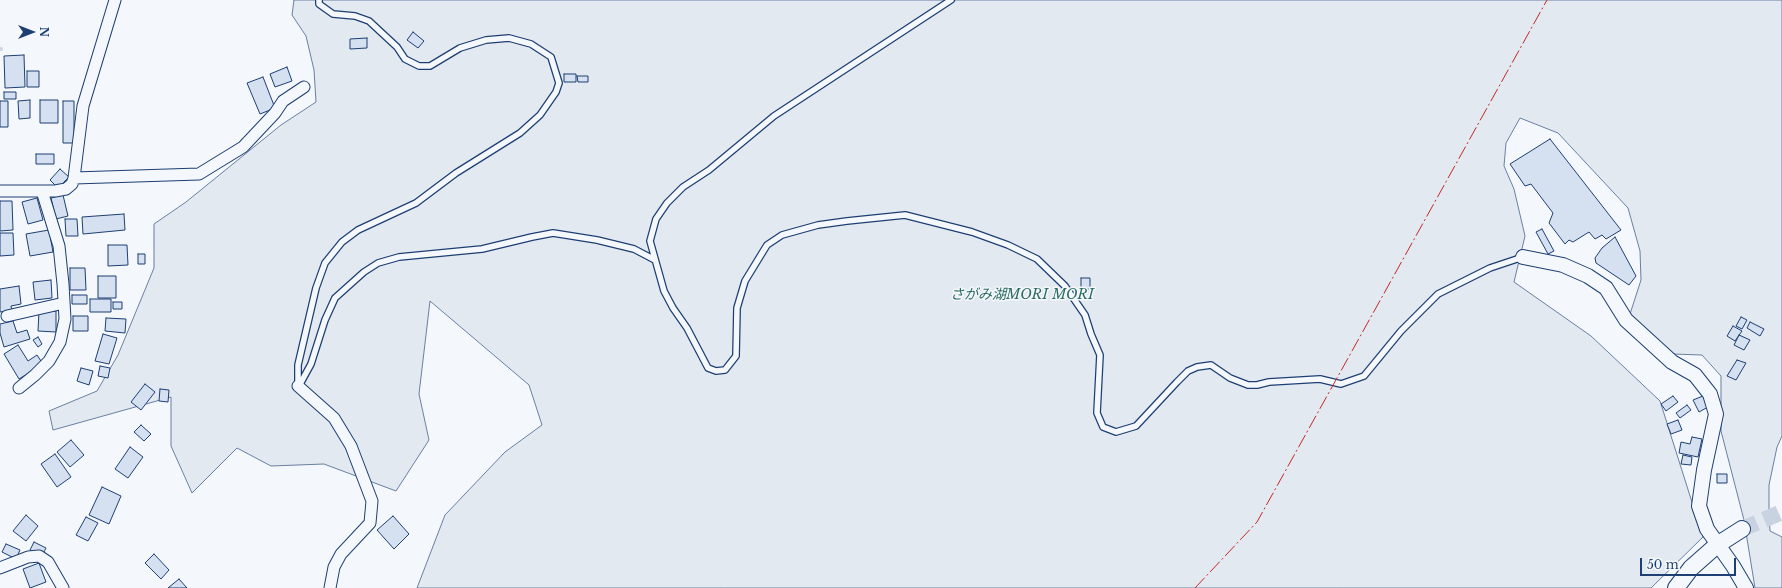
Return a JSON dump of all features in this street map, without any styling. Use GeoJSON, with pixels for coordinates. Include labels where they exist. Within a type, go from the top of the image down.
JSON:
{"type":"FeatureCollection","features":[{"type":"Feature","properties":{"kind":"main road"},"geometry":{"type":"LineString","coordinates":[[1676,588],[1691,568],[1717,545],[1742,530]]}},
{"type":"Feature","properties":{"kind":"street"},"geometry":{"type":"LineString","coordinates":[[0,191],[42,191],[66,189],[72,184],[83,106],[115,0]]}},
{"type":"Feature","properties":{"kind":"street"},"geometry":{"type":"LineString","coordinates":[[74,178],[199,174],[242,147],[275,113],[283,101],[304,87]]}},
{"type":"Feature","properties":{"kind":"street"},"geometry":{"type":"LineString","coordinates":[[19,388],[49,361],[60,342],[65,319],[59,246],[42,191]]}},
{"type":"Feature","properties":{"kind":"street"},"geometry":{"type":"LineString","coordinates":[[1523,257],[1563,265],[1588,276],[1606,288],[1626,320],[1672,362],[1695,375],[1710,394],[1716,414],[1704,470],[1699,506],[1707,530],[1734,566],[1746,588]]}},
{"type":"Feature","properties":{"kind":"street"},"geometry":{"type":"LineString","coordinates":[[7,316],[64,303]]}},
{"type":"Feature","properties":{"kind":"street"},"geometry":{"type":"LineString","coordinates":[[298,386],[334,418],[352,446],[372,501],[370,523],[341,554],[334,567],[330,588]]}},
{"type":"Feature","properties":{"kind":"street"},"geometry":{"type":"LineString","coordinates":[[0,568],[28,557],[39,556],[48,562],[62,588]]}},
{"type":"Feature","properties":{"kind":"lane"},"geometry":{"type":"LineString","coordinates":[[298,386],[298,365],[316,288],[325,263],[342,242],[358,230],[416,203],[456,173],[520,133],[540,115],[556,92],[559,83],[551,56],[531,44],[509,38],[486,40],[460,48],[430,66],[419,66],[405,59],[397,47],[369,21],[355,16],[333,14],[324,10],[319,4],[320,0]]}},
{"type":"Feature","properties":{"kind":"lane"},"geometry":{"type":"LineString","coordinates":[[951,0],[774,116],[709,170],[683,187],[667,203],[656,219],[650,241],[664,291],[672,308],[687,328],[708,368],[716,371],[725,370],[736,356],[737,308],[745,281],[768,246],[782,235],[825,224],[881,216],[905,215],[972,232],[1008,245],[1037,259],[1065,286],[1085,315],[1100,355],[1097,413],[1103,427],[1116,432],[1136,426],[1188,371],[1197,367],[1211,365],[1230,378],[1248,385],[1256,386],[1269,382],[1320,379],[1341,384],[1364,376],[1401,331],[1438,294],[1490,268],[1523,257]]}},
{"type":"Feature","properties":{"kind":"lane"},"geometry":{"type":"LineString","coordinates":[[298,386],[311,364],[325,320],[335,298],[364,272],[378,263],[399,257],[482,249],[553,233],[597,240],[634,249],[655,260]]}},
{"type":"Feature","properties":{"kind":"green space","name":"さがみ湖MORI MORI"},"geometry":{"type":"Polygon","coordinates":[[[294,0],[1782,0],[1782,436],[1777,447],[1769,485],[1769,515],[1770,531],[1782,537],[1782,588],[1755,588],[1744,520],[1721,431],[1721,376],[1702,355],[1673,354],[1630,314],[1641,280],[1640,251],[1628,208],[1558,133],[1520,118],[1506,143],[1504,166],[1514,189],[1525,236],[1514,282],[1591,336],[1660,401],[1703,537],[1651,588],[417,588],[445,515],[505,452],[542,425],[529,385],[430,301],[419,394],[429,440],[396,491],[324,464],[271,466],[237,448],[192,493],[171,446],[171,397],[53,430],[49,411],[97,391],[118,355],[154,268],[154,224],[186,202],[281,125],[316,102],[314,70],[306,36],[292,15],[294,0]]]}},
{"type":"Feature","properties":{"kind":"building"},"geometry":{"type":"Polygon","coordinates":[[[413,32],[424,41],[418,48],[407,40],[413,32]]]}},
{"type":"Feature","properties":{"kind":"building"},"geometry":{"type":"Polygon","coordinates":[[[367,38],[367,48],[350,49],[350,39],[367,38]]]}},
{"type":"Feature","properties":{"kind":"building"},"geometry":{"type":"Polygon","coordinates":[[[24,55],[25,87],[5,88],[4,56],[24,55]]]}},
{"type":"Feature","properties":{"kind":"building"},"geometry":{"type":"Polygon","coordinates":[[[287,67],[292,81],[275,87],[270,74],[287,67]]]}},
{"type":"Feature","properties":{"kind":"building"},"geometry":{"type":"Polygon","coordinates":[[[27,71],[39,71],[39,87],[27,87],[27,71]]]}},
{"type":"Feature","properties":{"kind":"building"},"geometry":{"type":"Polygon","coordinates":[[[564,74],[576,74],[576,82],[564,82],[564,74]]]}},
{"type":"Feature","properties":{"kind":"building"},"geometry":{"type":"Polygon","coordinates":[[[577,76],[588,76],[588,82],[578,82],[577,76]]]}},
{"type":"Feature","properties":{"kind":"building"},"geometry":{"type":"Polygon","coordinates":[[[263,77],[275,108],[260,114],[247,83],[263,77]]]}},
{"type":"Feature","properties":{"kind":"building"},"geometry":{"type":"Polygon","coordinates":[[[4,92],[16,92],[16,99],[4,99],[4,92]]]}},
{"type":"Feature","properties":{"kind":"building"},"geometry":{"type":"Polygon","coordinates":[[[30,100],[30,118],[19,119],[18,101],[30,100]]]}},
{"type":"Feature","properties":{"kind":"building"},"geometry":{"type":"Polygon","coordinates":[[[40,100],[58,100],[58,123],[40,123],[40,100]]]}},
{"type":"Feature","properties":{"kind":"building"},"geometry":{"type":"Polygon","coordinates":[[[0,101],[8,101],[8,127],[0,127],[0,101]]]}},
{"type":"Feature","properties":{"kind":"building"},"geometry":{"type":"Polygon","coordinates":[[[63,101],[74,101],[74,143],[63,143],[63,101]]]}},
{"type":"Feature","properties":{"kind":"building"},"geometry":{"type":"Polygon","coordinates":[[[1550,139],[1621,230],[1606,239],[1602,235],[1595,239],[1589,232],[1573,242],[1569,240],[1565,244],[1549,223],[1553,213],[1531,184],[1525,186],[1510,164],[1550,139]]]}},
{"type":"Feature","properties":{"kind":"building"},"geometry":{"type":"Polygon","coordinates":[[[36,154],[54,154],[54,164],[36,164],[36,154]]]}},
{"type":"Feature","properties":{"kind":"building"},"geometry":{"type":"Polygon","coordinates":[[[60,169],[69,177],[58,188],[50,180],[60,169]]]}},
{"type":"Feature","properties":{"kind":"building"},"geometry":{"type":"Polygon","coordinates":[[[63,195],[68,216],[56,219],[51,198],[63,195]]]}},
{"type":"Feature","properties":{"kind":"building"},"geometry":{"type":"Polygon","coordinates":[[[37,198],[43,220],[28,224],[22,202],[37,198]]]}},
{"type":"Feature","properties":{"kind":"building"},"geometry":{"type":"Polygon","coordinates":[[[0,201],[12,201],[13,230],[0,231],[0,201]]]}},
{"type":"Feature","properties":{"kind":"building"},"geometry":{"type":"Polygon","coordinates":[[[124,214],[125,230],[83,234],[82,217],[124,214]]]}},
{"type":"Feature","properties":{"kind":"building"},"geometry":{"type":"Polygon","coordinates":[[[65,219],[77,219],[78,236],[66,236],[65,219]]]}},
{"type":"Feature","properties":{"kind":"building"},"geometry":{"type":"Polygon","coordinates":[[[1542,229],[1554,251],[1548,254],[1536,232],[1542,229]]]}},
{"type":"Feature","properties":{"kind":"building"},"geometry":{"type":"Polygon","coordinates":[[[49,230],[53,252],[30,256],[26,234],[49,230]]]}},
{"type":"Feature","properties":{"kind":"building"},"geometry":{"type":"Polygon","coordinates":[[[0,233],[13,233],[14,255],[0,256],[0,233]]]}},
{"type":"Feature","properties":{"kind":"building"},"geometry":{"type":"Polygon","coordinates":[[[1615,237],[1636,276],[1629,285],[1596,263],[1595,258],[1602,248],[1615,237]]]}},
{"type":"Feature","properties":{"kind":"building"},"geometry":{"type":"Polygon","coordinates":[[[108,245],[127,245],[128,265],[108,266],[108,245]]]}},
{"type":"Feature","properties":{"kind":"building"},"geometry":{"type":"Polygon","coordinates":[[[138,254],[145,254],[145,264],[138,264],[138,254]]]}},
{"type":"Feature","properties":{"kind":"building"},"geometry":{"type":"Polygon","coordinates":[[[70,268],[85,268],[86,290],[70,290],[70,268]]]}},
{"type":"Feature","properties":{"kind":"building"},"geometry":{"type":"Polygon","coordinates":[[[98,276],[116,276],[116,298],[98,298],[98,276]]]}},
{"type":"Feature","properties":{"kind":"building"},"geometry":{"type":"Polygon","coordinates":[[[1081,278],[1090,278],[1090,289],[1081,289],[1081,278]]]}},
{"type":"Feature","properties":{"kind":"building"},"geometry":{"type":"Polygon","coordinates":[[[51,280],[52,298],[35,300],[33,282],[51,280]]]}},
{"type":"Feature","properties":{"kind":"building"},"geometry":{"type":"Polygon","coordinates":[[[19,286],[21,304],[11,306],[12,310],[0,312],[0,289],[19,286]]]}},
{"type":"Feature","properties":{"kind":"building"},"geometry":{"type":"Polygon","coordinates":[[[72,295],[87,295],[87,304],[72,304],[72,295]]]}},
{"type":"Feature","properties":{"kind":"building"},"geometry":{"type":"Polygon","coordinates":[[[90,299],[111,299],[111,312],[90,312],[90,299]]]}},
{"type":"Feature","properties":{"kind":"building"},"geometry":{"type":"Polygon","coordinates":[[[113,302],[122,302],[122,309],[113,309],[113,302]]]}},
{"type":"Feature","properties":{"kind":"building"},"geometry":{"type":"Polygon","coordinates":[[[39,311],[56,311],[56,332],[38,331],[39,311]]]}},
{"type":"Feature","properties":{"kind":"building"},"geometry":{"type":"Polygon","coordinates":[[[73,316],[88,316],[88,331],[73,331],[73,316]]]}},
{"type":"Feature","properties":{"kind":"building"},"geometry":{"type":"Polygon","coordinates":[[[1741,317],[1747,320],[1742,329],[1736,326],[1741,317]]]}},
{"type":"Feature","properties":{"kind":"building"},"geometry":{"type":"Polygon","coordinates":[[[106,318],[126,319],[125,333],[105,331],[106,318]]]}},
{"type":"Feature","properties":{"kind":"building"},"geometry":{"type":"Polygon","coordinates":[[[13,321],[17,333],[27,330],[30,339],[4,347],[0,333],[0,324],[13,321]]]}},
{"type":"Feature","properties":{"kind":"building"},"geometry":{"type":"Polygon","coordinates":[[[1750,322],[1764,329],[1760,336],[1747,328],[1750,322]]]}},
{"type":"Feature","properties":{"kind":"building"},"geometry":{"type":"Polygon","coordinates":[[[1733,326],[1742,331],[1735,341],[1727,336],[1733,326]]]}},
{"type":"Feature","properties":{"kind":"building"},"geometry":{"type":"Polygon","coordinates":[[[103,334],[117,338],[109,364],[95,361],[103,334]]]}},
{"type":"Feature","properties":{"kind":"building"},"geometry":{"type":"Polygon","coordinates":[[[1739,335],[1750,340],[1744,350],[1734,345],[1739,335]]]}},
{"type":"Feature","properties":{"kind":"building"},"geometry":{"type":"Polygon","coordinates":[[[38,337],[42,344],[38,347],[33,340],[38,337]]]}},
{"type":"Feature","properties":{"kind":"building"},"geometry":{"type":"Polygon","coordinates":[[[18,345],[28,361],[37,355],[43,364],[19,379],[4,354],[18,345]]]}},
{"type":"Feature","properties":{"kind":"building"},"geometry":{"type":"Polygon","coordinates":[[[1737,360],[1746,363],[1736,380],[1727,376],[1737,360]]]}},
{"type":"Feature","properties":{"kind":"building"},"geometry":{"type":"Polygon","coordinates":[[[100,366],[110,368],[108,378],[98,376],[100,366]]]}},
{"type":"Feature","properties":{"kind":"building"},"geometry":{"type":"Polygon","coordinates":[[[81,368],[93,371],[89,385],[77,381],[81,368]]]}},
{"type":"Feature","properties":{"kind":"building"},"geometry":{"type":"Polygon","coordinates":[[[145,384],[155,392],[141,410],[131,402],[145,384]]]}},
{"type":"Feature","properties":{"kind":"building"},"geometry":{"type":"Polygon","coordinates":[[[160,389],[169,390],[168,402],[159,401],[160,389]]]}},
{"type":"Feature","properties":{"kind":"building"},"geometry":{"type":"Polygon","coordinates":[[[1673,396],[1678,402],[1666,411],[1661,404],[1673,396]]]}},
{"type":"Feature","properties":{"kind":"building"},"geometry":{"type":"Polygon","coordinates":[[[1703,396],[1708,407],[1699,412],[1693,400],[1703,396]]]}},
{"type":"Feature","properties":{"kind":"building"},"geometry":{"type":"Polygon","coordinates":[[[1687,405],[1691,410],[1680,418],[1676,413],[1687,405]]]}},
{"type":"Feature","properties":{"kind":"building"},"geometry":{"type":"Polygon","coordinates":[[[1678,420],[1682,430],[1671,434],[1667,424],[1678,420]]]}},
{"type":"Feature","properties":{"kind":"building"},"geometry":{"type":"Polygon","coordinates":[[[141,425],[151,434],[144,441],[134,432],[141,425]]]}},
{"type":"Feature","properties":{"kind":"building"},"geometry":{"type":"Polygon","coordinates":[[[1692,437],[1702,439],[1698,457],[1679,453],[1681,442],[1690,444],[1692,437]]]}},
{"type":"Feature","properties":{"kind":"building"},"geometry":{"type":"Polygon","coordinates":[[[71,440],[84,455],[70,467],[57,452],[71,440]]]}},
{"type":"Feature","properties":{"kind":"building"},"geometry":{"type":"Polygon","coordinates":[[[130,447],[143,457],[128,478],[115,469],[130,447]]]}},
{"type":"Feature","properties":{"kind":"building"},"geometry":{"type":"Polygon","coordinates":[[[55,454],[71,477],[57,487],[41,464],[55,454]]]}},
{"type":"Feature","properties":{"kind":"building"},"geometry":{"type":"Polygon","coordinates":[[[1683,455],[1692,457],[1691,465],[1681,464],[1683,455]]]}},
{"type":"Feature","properties":{"kind":"building"},"geometry":{"type":"Polygon","coordinates":[[[1717,474],[1727,474],[1727,483],[1717,483],[1717,474]]]}},
{"type":"Feature","properties":{"kind":"building"},"geometry":{"type":"Polygon","coordinates":[[[102,487],[121,496],[109,524],[89,515],[102,487]]]}},
{"type":"Feature","properties":{"kind":"building"},"geometry":{"type":"Polygon","coordinates":[[[26,515],[38,526],[26,541],[13,531],[26,515]]]}},
{"type":"Feature","properties":{"kind":"building"},"geometry":{"type":"Polygon","coordinates":[[[393,516],[409,534],[394,549],[377,530],[393,516]]]}},
{"type":"Feature","properties":{"kind":"building"},"geometry":{"type":"Polygon","coordinates":[[[86,517],[98,523],[88,541],[76,535],[86,517]]]}},
{"type":"Feature","properties":{"kind":"building"},"geometry":{"type":"Polygon","coordinates":[[[34,542],[46,548],[42,556],[30,550],[34,542]]]}},
{"type":"Feature","properties":{"kind":"building"},"geometry":{"type":"Polygon","coordinates":[[[6,544],[20,550],[16,559],[2,552],[6,544]]]}},
{"type":"Feature","properties":{"kind":"building"},"geometry":{"type":"Polygon","coordinates":[[[154,554],[169,570],[161,579],[145,563],[154,554]]]}},
{"type":"Feature","properties":{"kind":"building"},"geometry":{"type":"Polygon","coordinates":[[[39,563],[46,582],[30,588],[23,569],[39,563]]]}},
{"type":"Feature","properties":{"kind":"building"},"geometry":{"type":"Polygon","coordinates":[[[179,579],[187,588],[168,588],[179,579]]]}},
{"type":"Feature","properties":{"kind":"tunnel"},"geometry":{"type":"LineString","coordinates":[[1742,529],[1782,512]]}},
{"type":"Feature","properties":{"kind":"power"},"geometry":{"type":"LineString","coordinates":[[1195,588],[1257,522],[1547,0]]}}]}
